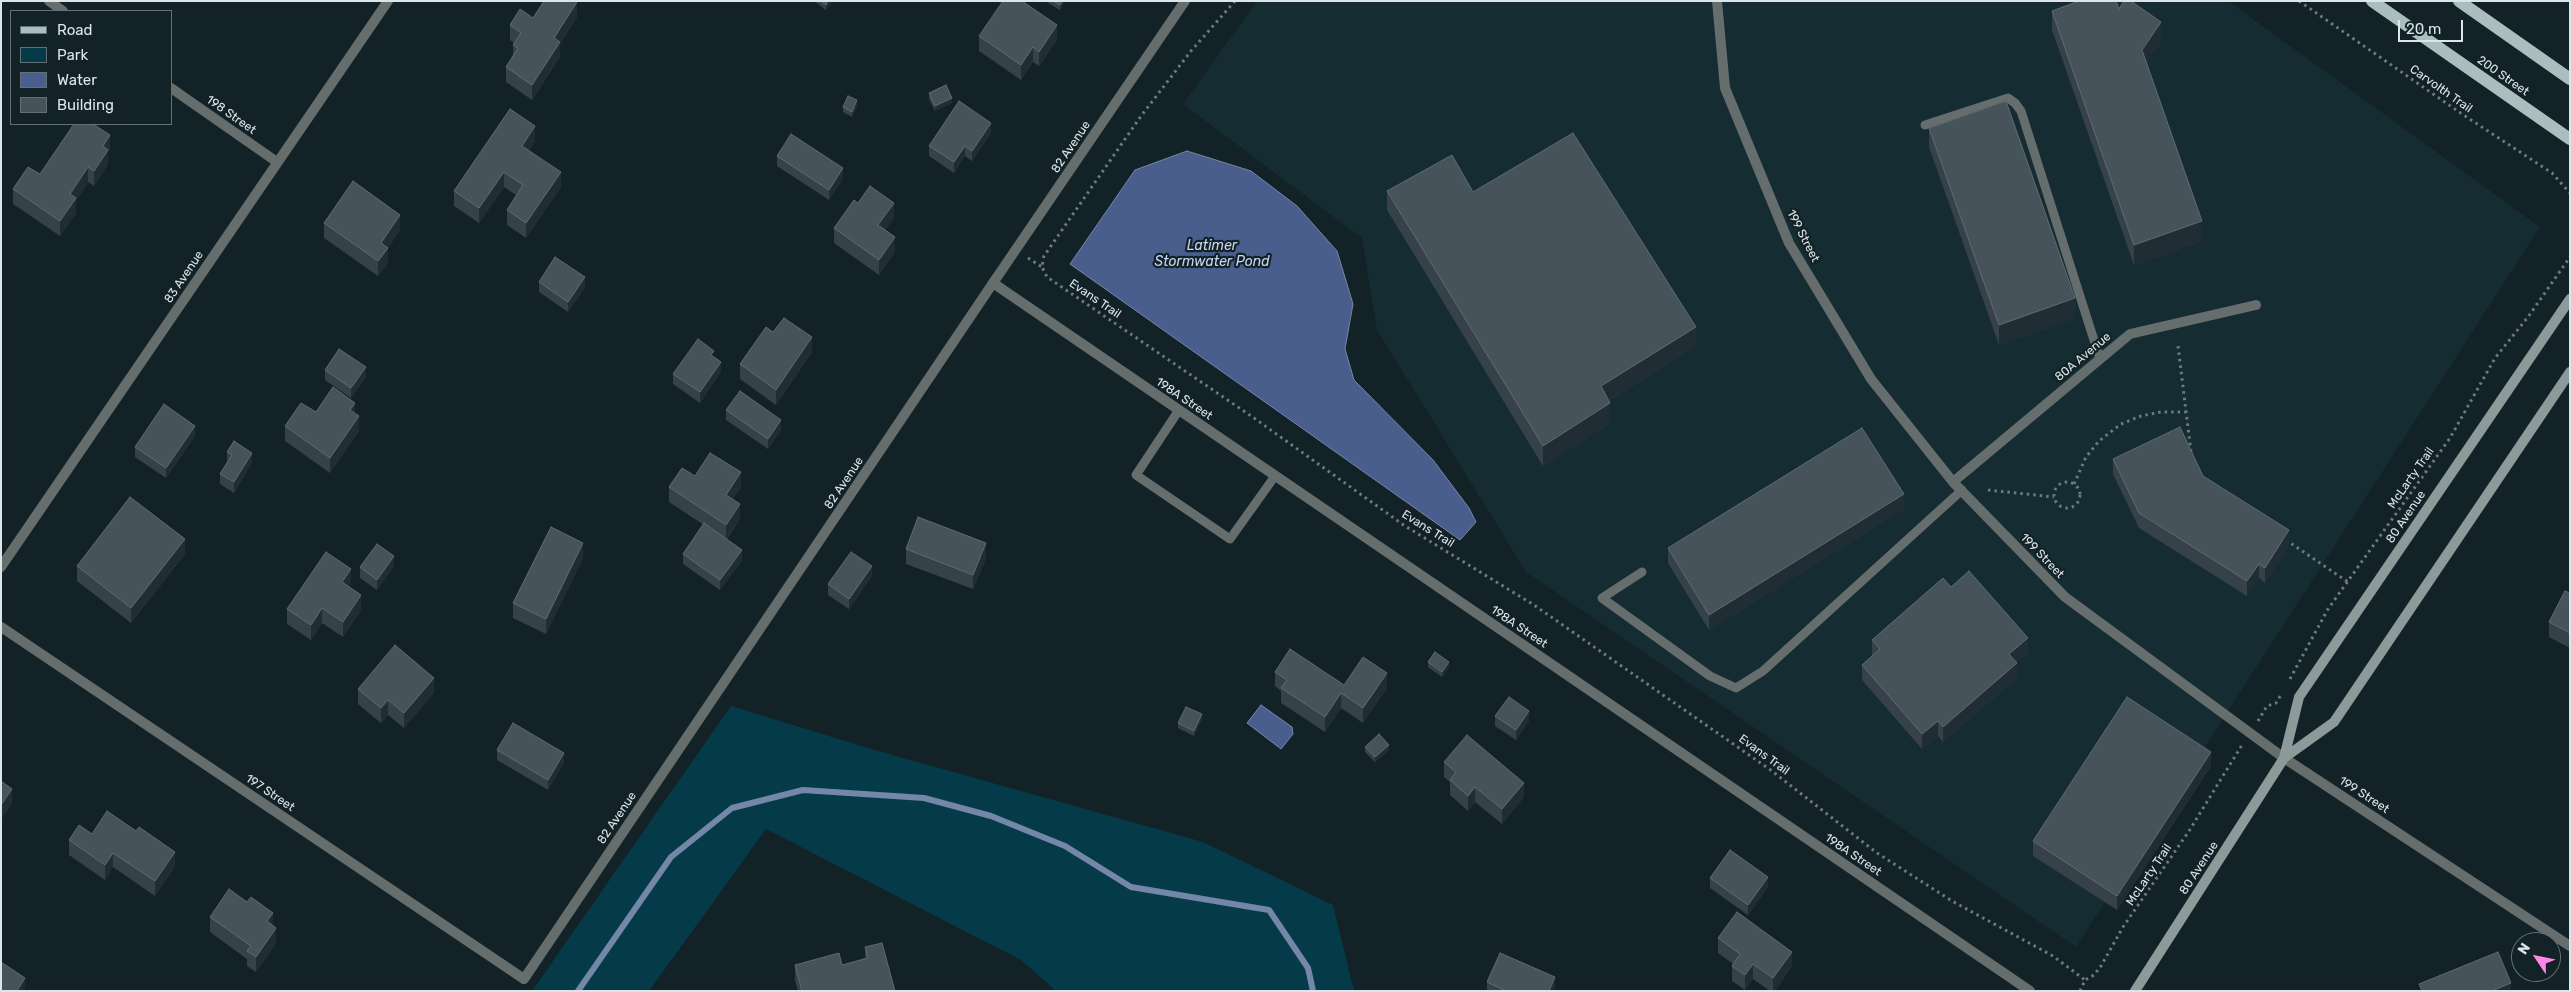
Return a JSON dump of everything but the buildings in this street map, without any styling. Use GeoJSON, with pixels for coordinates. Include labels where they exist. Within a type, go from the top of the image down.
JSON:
{"type":"FeatureCollection","features":[{"type":"Feature","properties":{"kind":"main road","name":"200 Street"},"geometry":{"type":"LineString","coordinates":[[2372,1],[2570,139]]}},
{"type":"Feature","properties":{"kind":"main road"},"geometry":{"type":"LineString","coordinates":[[2459,1],[2570,79]]}},
{"type":"Feature","properties":{"kind":"main road","name":"80 Avenue"},"geometry":{"type":"LineString","coordinates":[[2135,991],[2284,758],[2298,697],[2570,299]]}},
{"type":"Feature","properties":{"kind":"main road","name":"80 Avenue"},"geometry":{"type":"LineString","coordinates":[[2284,758],[2334,722],[2570,372]]}},
{"type":"Feature","properties":{"kind":"street"},"geometry":{"type":"LineString","coordinates":[[49,1],[62,10]]}},
{"type":"Feature","properties":{"kind":"street","name":"83 Avenue"},"geometry":{"type":"LineString","coordinates":[[1,567],[388,1]]}},
{"type":"Feature","properties":{"kind":"street","name":"82 Avenue"},"geometry":{"type":"LineString","coordinates":[[524,979],[1185,1]]}},
{"type":"Feature","properties":{"kind":"street","name":"199 Street"},"geometry":{"type":"LineString","coordinates":[[1717,1],[1725,88],[1789,243],[1871,380],[1953,482],[2065,597],[2284,758],[2570,946]]}},
{"type":"Feature","properties":{"kind":"street","name":"198 Street"},"geometry":{"type":"LineString","coordinates":[[172,89],[277,162]]}},
{"type":"Feature","properties":{"kind":"street","name":"198A Street"},"geometry":{"type":"LineString","coordinates":[[993,283],[2030,991]]}},
{"type":"Feature","properties":{"kind":"street","name":"80A Avenue"},"geometry":{"type":"LineString","coordinates":[[1953,482],[2130,334],[2256,305]]}},
{"type":"Feature","properties":{"kind":"street","name":"197 Street"},"geometry":{"type":"LineString","coordinates":[[1,627],[524,979]]}},
{"type":"Feature","properties":{"kind":"lane"},"geometry":{"type":"LineString","coordinates":[[1926,125],[2008,98],[2016,103],[2021,111],[2100,359]]}},
{"type":"Feature","properties":{"kind":"lane"},"geometry":{"type":"LineString","coordinates":[[1179,410],[1136,475],[1230,539],[1276,476]]}},
{"type":"Feature","properties":{"kind":"lane"},"geometry":{"type":"LineString","coordinates":[[1642,572],[1602,598],[1710,676],[1736,688],[1763,670],[1962,490]]}},
{"type":"Feature","properties":{"kind":"path","name":"Evans Trail"},"geometry":{"type":"LineString","coordinates":[[1235,1],[1191,52],[1141,116],[1044,256],[1042,267],[1047,277],[1254,418],[1405,526],[1542,611],[1772,771],[1877,853],[1952,901],[2053,956],[2085,980]]}},
{"type":"Feature","properties":{"kind":"path","name":"Carvolth Trail"},"geometry":{"type":"LineString","coordinates":[[2300,1],[2462,114],[2552,173],[2570,193]]}},
{"type":"Feature","properties":{"kind":"path","name":"McLarty Trail"},"geometry":{"type":"LineString","coordinates":[[2289,680],[2328,609],[2450,438],[2495,358],[2528,318],[2570,257]]}},
{"type":"Feature","properties":{"kind":"path"},"geometry":{"type":"LineString","coordinates":[[2178,346],[2191,455]]}},
{"type":"Feature","properties":{"kind":"path"},"geometry":{"type":"LineString","coordinates":[[2074,484],[2086,458],[2100,441],[2122,424],[2141,416],[2161,412],[2186,412]]}},
{"type":"Feature","properties":{"kind":"path"},"geometry":{"type":"LineString","coordinates":[[1988,490],[2054,497],[2062,507],[2075,506],[2080,494],[2074,484],[2066,482],[2058,486],[2054,497]]}},
{"type":"Feature","properties":{"kind":"path"},"geometry":{"type":"LineString","coordinates":[[2278,534],[2348,582]]}},
{"type":"Feature","properties":{"kind":"path"},"geometry":{"type":"LineString","coordinates":[[2267,706],[2276,703],[2285,688]]}},
{"type":"Feature","properties":{"kind":"path","name":"McLarty Trail"},"geometry":{"type":"LineString","coordinates":[[2080,991],[2085,980],[2094,975],[2101,966],[2123,927],[2189,831],[2229,765]]}},
{"type":"Feature","properties":{"kind":"shaded area"},"geometry":{"type":"Polygon","coordinates":[[[1257,1],[2228,1],[2540,227],[2076,947],[1526,572],[1377,330],[1362,238],[1183,104],[1257,1]]]}},
{"type":"Feature","properties":{"kind":"green space"},"geometry":{"type":"Polygon","coordinates":[[[731,706],[871,749],[1203,842],[1333,905],[1354,991],[1056,991],[1021,960],[766,829],[649,991],[532,991],[731,706]]]}},
{"type":"Feature","properties":{"kind":"water","name":"Latimer Stormwater Pond"},"geometry":{"type":"Polygon","coordinates":[[[1187,151],[1251,171],[1297,206],[1337,251],[1353,304],[1345,349],[1354,380],[1433,460],[1469,508],[1476,522],[1460,540],[1070,264],[1135,170],[1187,151]]]}},
{"type":"Feature","properties":{"kind":"water"},"geometry":{"type":"Polygon","coordinates":[[[1261,705],[1292,727],[1293,734],[1281,749],[1247,723],[1261,705]]]}},
{"type":"Feature","properties":{"kind":"waterway"},"geometry":{"type":"LineString","coordinates":[[578,991],[671,857],[732,808],[803,790],[924,798],[991,816],[1065,846],[1131,887],[1269,910],[1308,968],[1313,991]]}}]}
